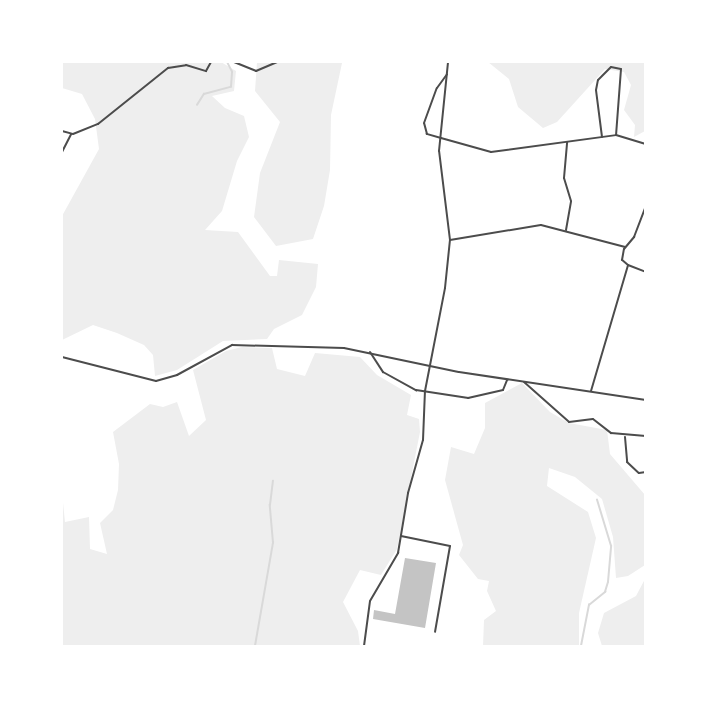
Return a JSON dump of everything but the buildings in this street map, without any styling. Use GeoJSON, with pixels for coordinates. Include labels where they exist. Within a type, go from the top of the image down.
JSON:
{"type":"FeatureCollection","features":[{"type":"Feature","properties":{"kind":"street"},"geometry":{"type":"LineString","coordinates":[[62,131],[70,134],[100,123],[168,69],[186,65],[206,71],[211,62]]}},
{"type":"Feature","properties":{"kind":"street"},"geometry":{"type":"LineString","coordinates":[[234,62],[256,71],[277,62]]}},
{"type":"Feature","properties":{"kind":"street"},"geometry":{"type":"LineString","coordinates":[[364,646],[368,608],[397,557],[423,440],[425,391],[450,240],[440,176],[448,62]]}},
{"type":"Feature","properties":{"kind":"street"},"geometry":{"type":"LineString","coordinates":[[603,137],[596,90],[598,80],[611,67],[621,69],[616,135]]}},
{"type":"Feature","properties":{"kind":"street"},"geometry":{"type":"LineString","coordinates":[[447,74],[437,88],[424,123],[427,134],[491,152],[616,135],[645,144]]}},
{"type":"Feature","properties":{"kind":"street"},"geometry":{"type":"LineString","coordinates":[[62,152],[70,134]]}},
{"type":"Feature","properties":{"kind":"street"},"geometry":{"type":"LineString","coordinates":[[566,230],[571,201],[564,178],[567,141]]}},
{"type":"Feature","properties":{"kind":"street"},"geometry":{"type":"LineString","coordinates":[[645,206],[634,237],[625,247],[622,260],[645,272]]}},
{"type":"Feature","properties":{"kind":"street"},"geometry":{"type":"LineString","coordinates":[[450,240],[541,225],[625,247]]}},
{"type":"Feature","properties":{"kind":"street"},"geometry":{"type":"LineString","coordinates":[[591,391],[628,265]]}},
{"type":"Feature","properties":{"kind":"street"},"geometry":{"type":"LineString","coordinates":[[62,357],[156,381],[177,375],[223,347],[242,343],[370,352],[430,367],[645,400]]}},
{"type":"Feature","properties":{"kind":"street"},"geometry":{"type":"LineString","coordinates":[[370,352],[383,372],[425,391],[468,398],[503,390],[507,380]]}},
{"type":"Feature","properties":{"kind":"street"},"geometry":{"type":"LineString","coordinates":[[524,382],[569,422],[593,419],[602,429],[625,436],[645,436]]}},
{"type":"Feature","properties":{"kind":"street"},"geometry":{"type":"LineString","coordinates":[[625,436],[627,462],[639,473],[645,472]]}},
{"type":"Feature","properties":{"kind":"street"},"geometry":{"type":"LineString","coordinates":[[401,536],[450,546],[435,632]]}},
{"type":"Feature","properties":{"kind":"shaded area"},"geometry":{"type":"Polygon","coordinates":[[[62,62],[221,62],[236,71],[234,91],[212,96],[225,108],[244,116],[249,137],[237,161],[222,211],[205,230],[238,232],[270,276],[277,276],[279,260],[318,264],[316,287],[302,315],[274,329],[267,339],[223,341],[177,370],[155,376],[153,355],[144,345],[117,333],[93,325],[62,340],[62,216],[99,149],[95,119],[82,94],[62,88],[62,62]]]}},
{"type":"Feature","properties":{"kind":"shaded area"},"geometry":{"type":"Polygon","coordinates":[[[257,62],[348,62],[342,63],[331,115],[330,170],[324,206],[313,239],[276,246],[254,217],[260,173],[280,122],[255,91],[257,62]]]}},
{"type":"Feature","properties":{"kind":"shaded area"},"geometry":{"type":"Polygon","coordinates":[[[488,62],[645,62],[645,131],[634,137],[635,125],[624,110],[631,85],[624,72],[605,69],[557,122],[543,128],[518,107],[509,79],[488,62]]]}},
{"type":"Feature","properties":{"kind":"shaded area"},"geometry":{"type":"Polygon","coordinates":[[[242,347],[272,348],[277,369],[305,376],[315,353],[360,357],[377,375],[411,395],[407,415],[419,419],[420,432],[397,549],[381,575],[360,570],[343,602],[358,631],[360,646],[62,646],[62,493],[65,522],[89,517],[90,549],[107,554],[100,523],[113,510],[118,490],[119,464],[113,432],[150,404],[163,407],[177,402],[189,436],[206,420],[193,370],[226,351],[242,347]]]}},
{"type":"Feature","properties":{"kind":"shaded area"},"geometry":{"type":"Polygon","coordinates":[[[522,383],[550,412],[569,423],[607,430],[610,454],[645,495],[645,565],[628,576],[616,578],[613,537],[602,499],[575,477],[549,468],[547,486],[588,512],[596,538],[579,613],[579,646],[483,646],[484,620],[496,611],[487,591],[489,581],[478,579],[459,555],[463,545],[445,480],[451,447],[474,454],[485,428],[485,403],[522,383]]]}},
{"type":"Feature","properties":{"kind":"shaded area"},"geometry":{"type":"Polygon","coordinates":[[[645,579],[645,646],[602,646],[598,633],[604,613],[636,596],[645,579]]]}},
{"type":"Feature","properties":{"kind":"waterway"},"geometry":{"type":"LineString","coordinates":[[197,105],[204,94],[231,87],[232,72],[227,62]]}},
{"type":"Feature","properties":{"kind":"waterway"},"geometry":{"type":"LineString","coordinates":[[255,646],[273,543],[270,505],[273,481]]}},
{"type":"Feature","properties":{"kind":"waterway"},"geometry":{"type":"LineString","coordinates":[[581,646],[589,605],[605,592],[608,582],[611,546],[597,500]]}}]}
